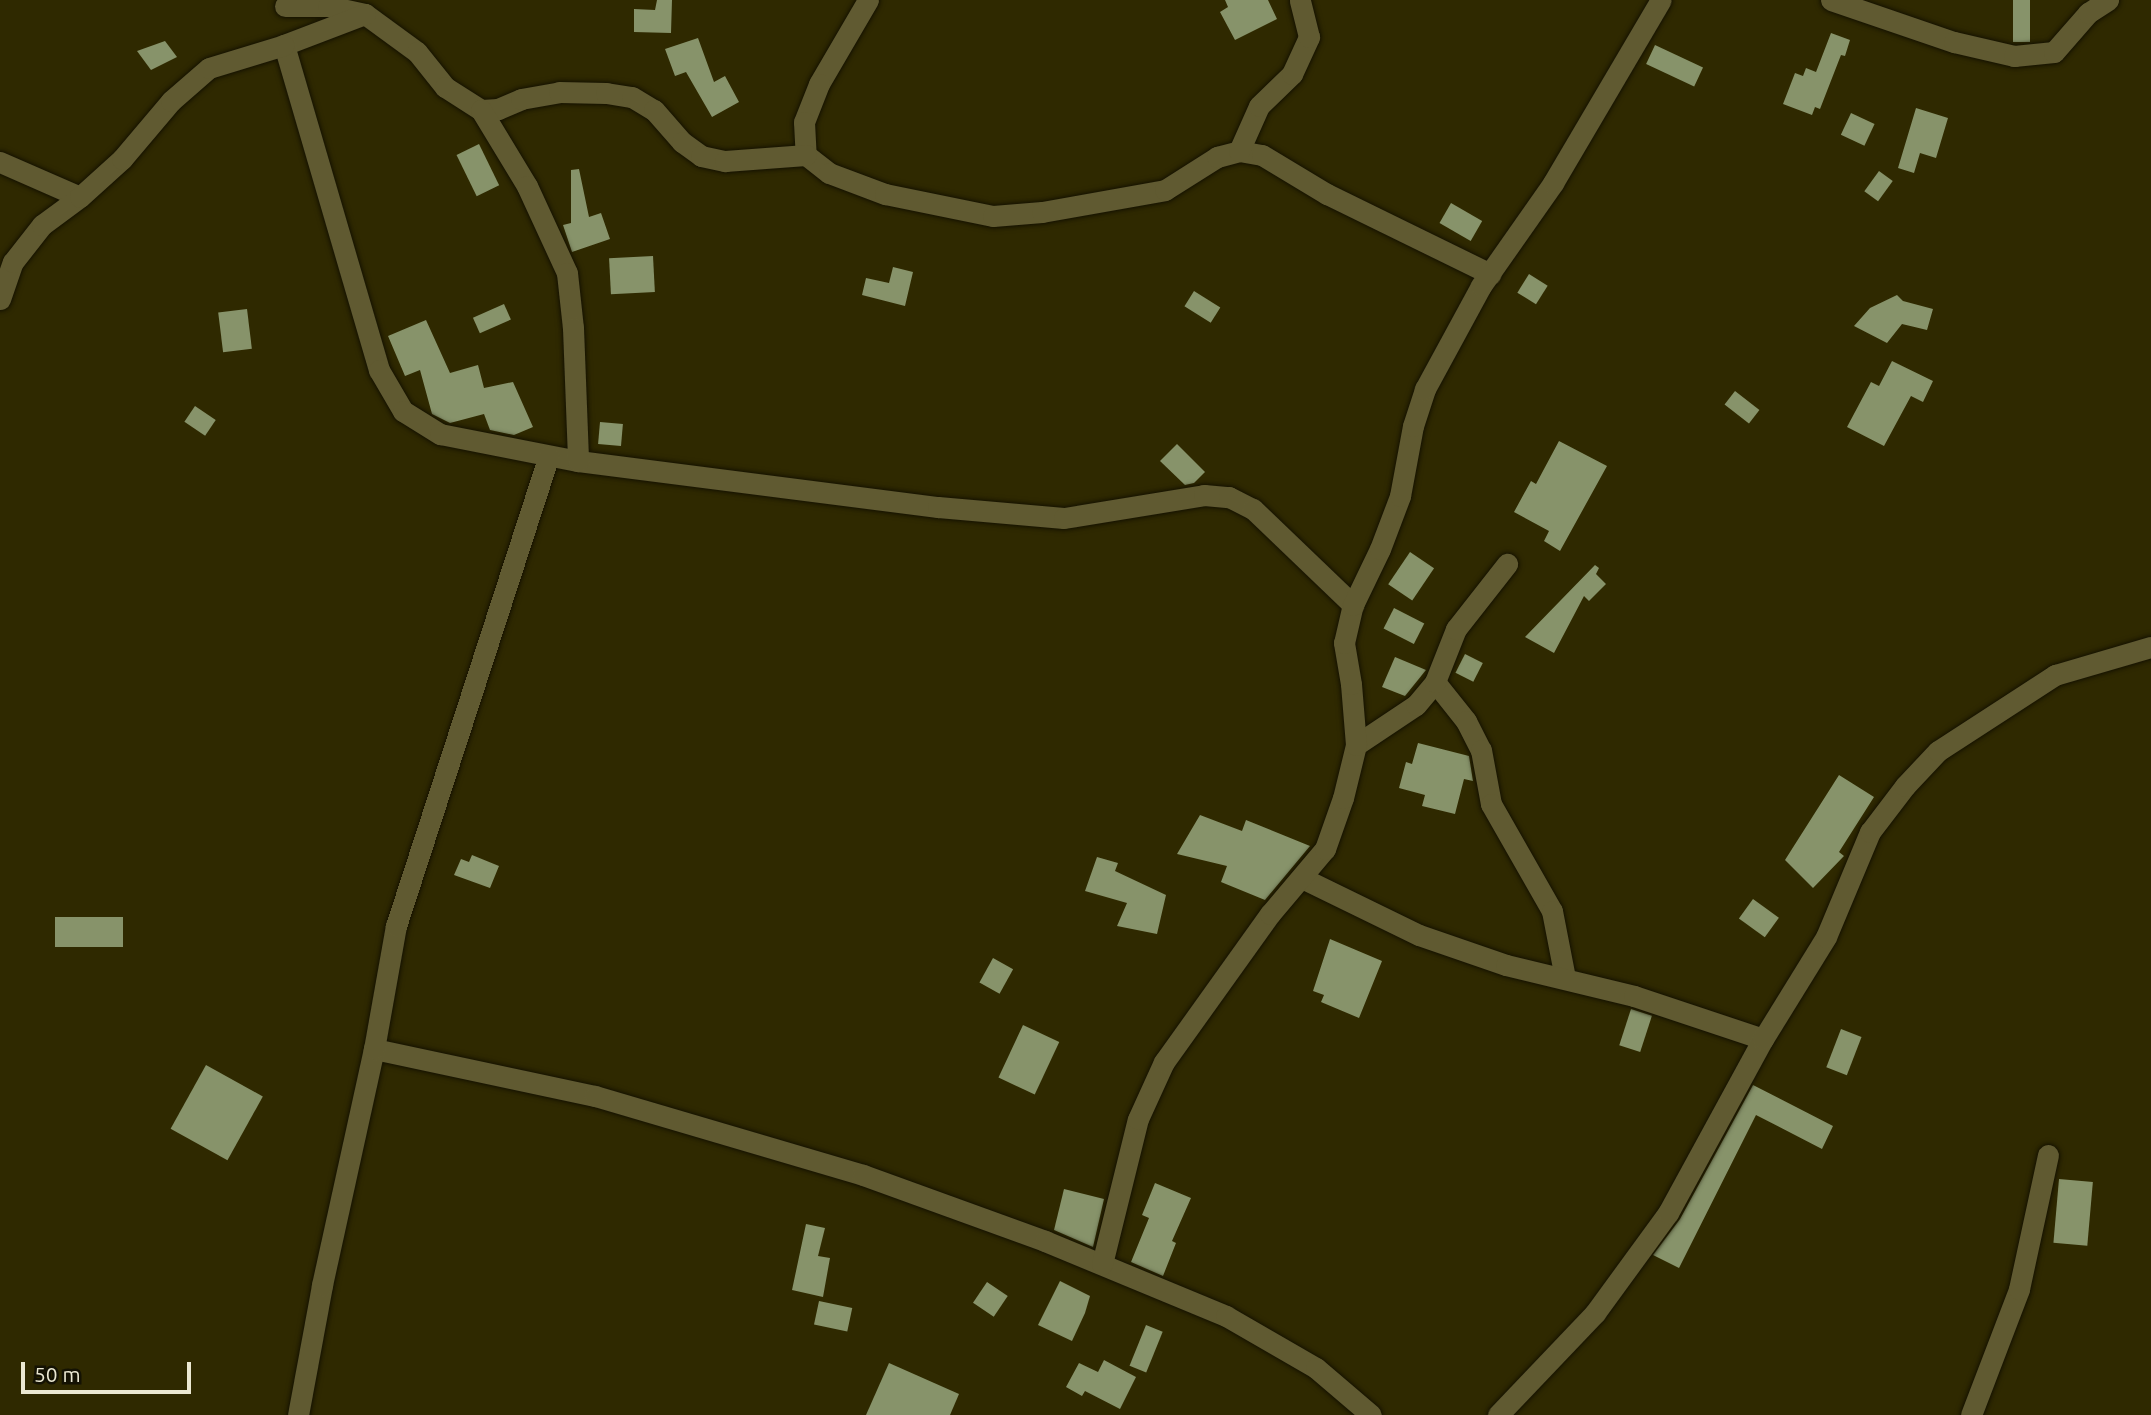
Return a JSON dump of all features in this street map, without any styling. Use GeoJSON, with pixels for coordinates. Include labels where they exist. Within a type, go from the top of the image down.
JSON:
{"type":"FeatureCollection","features":[{"type":"Feature","properties":{"kind":"street"},"geometry":{"type":"LineString","coordinates":[[806,155],[804,122],[819,84],[869,0]]}},
{"type":"Feature","properties":{"kind":"street"},"geometry":{"type":"LineString","coordinates":[[1239,151],[1259,106],[1293,74],[1309,37],[1300,0]]}},
{"type":"Feature","properties":{"kind":"street"},"geometry":{"type":"LineString","coordinates":[[1102,1264],[1138,1119],[1164,1062],[1270,914],[1325,849],[1343,799],[1356,745],[1352,684],[1344,643],[1353,605],[1380,549],[1400,496],[1413,426],[1425,389],[1490,274],[1553,183],[1661,0]]}},
{"type":"Feature","properties":{"kind":"street"},"geometry":{"type":"LineString","coordinates":[[1831,0],[1954,43],[2014,56],[2054,52],[2088,13],[2108,0]]}},
{"type":"Feature","properties":{"kind":"street"},"geometry":{"type":"LineString","coordinates":[[285,6],[328,6],[365,14],[417,52],[445,87],[481,110],[527,186],[567,273],[573,328],[578,461]]}},
{"type":"Feature","properties":{"kind":"street"},"geometry":{"type":"LineString","coordinates":[[0,299],[13,262],[42,225],[80,197],[122,159],[171,101],[209,68],[365,14]]}},
{"type":"Feature","properties":{"kind":"street"},"geometry":{"type":"LineString","coordinates":[[284,44],[379,370],[403,411],[440,434],[578,461],[938,508],[1064,518],[1204,495],[1228,497],[1253,509],[1353,605]]}},
{"type":"Feature","properties":{"kind":"street"},"geometry":{"type":"LineString","coordinates":[[481,110],[498,109],[521,99],[559,92],[606,93],[632,97],[654,110],[682,142],[701,156],[725,161],[806,155],[829,173],[885,194],[993,216],[1042,212],[1165,190],[1216,157],[1239,151],[1262,155],[1327,194],[1490,274]]}},
{"type":"Feature","properties":{"kind":"street"},"geometry":{"type":"LineString","coordinates":[[0,162],[80,197]]}},
{"type":"Feature","properties":{"kind":"street"},"geometry":{"type":"LineString","coordinates":[[298,1415],[322,1286],[374,1049],[396,926],[549,456]]}},
{"type":"Feature","properties":{"kind":"street"},"geometry":{"type":"LineString","coordinates":[[1356,745],[1416,705],[1435,682],[1456,629],[1507,564]]}},
{"type":"Feature","properties":{"kind":"street"},"geometry":{"type":"LineString","coordinates":[[1497,1415],[1595,1313],[1668,1213],[1763,1039],[1826,936],[1870,832],[1938,751],[2055,675],[2151,647]]}},
{"type":"Feature","properties":{"kind":"street"},"geometry":{"type":"LineString","coordinates":[[1435,682],[1466,720],[1481,750],[1491,804],[1552,911],[1565,978]]}},
{"type":"Feature","properties":{"kind":"street"},"geometry":{"type":"LineString","coordinates":[[1302,878],[1419,935],[1506,965],[1634,996],[1763,1039]]}},
{"type":"Feature","properties":{"kind":"street"},"geometry":{"type":"LineString","coordinates":[[374,1049],[595,1096],[863,1175],[1102,1264],[1226,1316],[1316,1368],[1371,1415]]}},
{"type":"Feature","properties":{"kind":"street"},"geometry":{"type":"LineString","coordinates":[[1971,1415],[2019,1289],[2048,1155]]}},
{"type":"Feature","properties":{"kind":"building"},"geometry":{"type":"Polygon","coordinates":[[[657,0],[672,0],[671,33],[634,32],[634,9],[655,10],[657,0]]]}},
{"type":"Feature","properties":{"kind":"building"},"geometry":{"type":"Polygon","coordinates":[[[1225,0],[1268,0],[1277,19],[1235,40],[1220,12],[1228,7],[1225,0]]]}},
{"type":"Feature","properties":{"kind":"building"},"geometry":{"type":"Polygon","coordinates":[[[2013,0],[2030,0],[2030,42],[2013,42],[2013,0]]]}},
{"type":"Feature","properties":{"kind":"building"},"geometry":{"type":"Polygon","coordinates":[[[1831,33],[1850,40],[1845,56],[1841,55],[1820,109],[1815,107],[1812,115],[1783,104],[1795,73],[1803,76],[1806,68],[1816,72],[1831,33]]]}},
{"type":"Feature","properties":{"kind":"building"},"geometry":{"type":"Polygon","coordinates":[[[698,38],[714,82],[725,76],[739,102],[712,117],[686,72],[675,76],[665,49],[698,38]]]}},
{"type":"Feature","properties":{"kind":"building"},"geometry":{"type":"Polygon","coordinates":[[[165,41],[177,57],[151,70],[137,51],[165,41]]]}},
{"type":"Feature","properties":{"kind":"building"},"geometry":{"type":"Polygon","coordinates":[[[1655,45],[1703,67],[1694,86],[1646,64],[1655,45]]]}},
{"type":"Feature","properties":{"kind":"building"},"geometry":{"type":"Polygon","coordinates":[[[1916,108],[1948,118],[1936,158],[1920,153],[1914,173],[1898,168],[1916,108]]]}},
{"type":"Feature","properties":{"kind":"building"},"geometry":{"type":"Polygon","coordinates":[[[1851,113],[1875,124],[1864,146],[1841,135],[1851,113]]]}},
{"type":"Feature","properties":{"kind":"building"},"geometry":{"type":"Polygon","coordinates":[[[479,144],[499,185],[477,196],[457,155],[479,144]]]}},
{"type":"Feature","properties":{"kind":"building"},"geometry":{"type":"Polygon","coordinates":[[[579,169],[589,217],[601,213],[610,239],[572,252],[563,225],[571,223],[571,170],[579,169]]]}},
{"type":"Feature","properties":{"kind":"building"},"geometry":{"type":"Polygon","coordinates":[[[1879,171],[1893,181],[1878,201],[1864,191],[1879,171]]]}},
{"type":"Feature","properties":{"kind":"building"},"geometry":{"type":"Polygon","coordinates":[[[1451,203],[1482,221],[1471,241],[1440,223],[1451,203]]]}},
{"type":"Feature","properties":{"kind":"building"},"geometry":{"type":"Polygon","coordinates":[[[653,256],[655,292],[611,294],[609,258],[653,256]]]}},
{"type":"Feature","properties":{"kind":"building"},"geometry":{"type":"Polygon","coordinates":[[[893,267],[913,272],[905,306],[862,295],[866,278],[889,283],[893,267]]]}},
{"type":"Feature","properties":{"kind":"building"},"geometry":{"type":"Polygon","coordinates":[[[1529,274],[1548,286],[1536,304],[1517,293],[1529,274]]]}},
{"type":"Feature","properties":{"kind":"building"},"geometry":{"type":"Polygon","coordinates":[[[1194,291],[1220,307],[1211,323],[1184,306],[1194,291]]]}},
{"type":"Feature","properties":{"kind":"building"},"geometry":{"type":"Polygon","coordinates":[[[1897,295],[1903,301],[1933,309],[1927,330],[1902,324],[1887,343],[1854,326],[1870,308],[1897,295]]]}},
{"type":"Feature","properties":{"kind":"building"},"geometry":{"type":"Polygon","coordinates":[[[504,304],[511,320],[480,333],[473,318],[504,304]]]}},
{"type":"Feature","properties":{"kind":"building"},"geometry":{"type":"Polygon","coordinates":[[[247,309],[252,349],[223,352],[218,313],[247,309]]]}},
{"type":"Feature","properties":{"kind":"building"},"geometry":{"type":"Polygon","coordinates":[[[426,320],[450,373],[478,365],[484,388],[513,382],[533,427],[514,435],[490,430],[484,414],[450,423],[432,414],[420,370],[405,376],[388,336],[426,320]]]}},
{"type":"Feature","properties":{"kind":"building"},"geometry":{"type":"Polygon","coordinates":[[[1892,361],[1933,381],[1923,402],[1911,396],[1884,446],[1847,427],[1871,382],[1879,386],[1892,361]]]}},
{"type":"Feature","properties":{"kind":"building"},"geometry":{"type":"Polygon","coordinates":[[[1735,391],[1759,410],[1749,423],[1725,404],[1735,391]]]}},
{"type":"Feature","properties":{"kind":"building"},"geometry":{"type":"Polygon","coordinates":[[[195,406],[216,420],[205,436],[184,422],[195,406]]]}},
{"type":"Feature","properties":{"kind":"building"},"geometry":{"type":"Polygon","coordinates":[[[600,422],[623,424],[621,446],[598,444],[600,422]]]}},
{"type":"Feature","properties":{"kind":"building"},"geometry":{"type":"Polygon","coordinates":[[[1559,441],[1607,466],[1560,551],[1544,541],[1549,531],[1514,512],[1531,481],[1536,484],[1559,441]]]}},
{"type":"Feature","properties":{"kind":"building"},"geometry":{"type":"Polygon","coordinates":[[[1177,444],[1205,472],[1194,483],[1185,485],[1160,461],[1177,444]]]}},
{"type":"Feature","properties":{"kind":"building"},"geometry":{"type":"Polygon","coordinates":[[[1410,552],[1434,568],[1412,601],[1388,584],[1410,552]]]}},
{"type":"Feature","properties":{"kind":"building"},"geometry":{"type":"Polygon","coordinates":[[[1595,565],[1599,568],[1596,574],[1606,584],[1589,601],[1584,596],[1554,653],[1525,637],[1595,565]]]}},
{"type":"Feature","properties":{"kind":"building"},"geometry":{"type":"Polygon","coordinates":[[[1394,608],[1424,623],[1414,644],[1384,628],[1394,608]]]}},
{"type":"Feature","properties":{"kind":"building"},"geometry":{"type":"Polygon","coordinates":[[[1465,654],[1483,663],[1473,682],[1455,673],[1465,654]]]}},
{"type":"Feature","properties":{"kind":"building"},"geometry":{"type":"Polygon","coordinates":[[[1395,657],[1426,670],[1405,696],[1382,687],[1395,657]]]}},
{"type":"Feature","properties":{"kind":"building"},"geometry":{"type":"Polygon","coordinates":[[[1418,743],[1469,756],[1473,781],[1464,779],[1455,814],[1422,806],[1425,795],[1399,788],[1406,762],[1412,764],[1418,743]]]}},
{"type":"Feature","properties":{"kind":"building"},"geometry":{"type":"Polygon","coordinates":[[[1839,775],[1874,797],[1839,852],[1844,856],[1813,888],[1785,860],[1839,775]]]}},
{"type":"Feature","properties":{"kind":"building"},"geometry":{"type":"Polygon","coordinates":[[[1200,815],[1242,831],[1246,820],[1310,846],[1265,900],[1221,882],[1227,866],[1177,854],[1200,815]]]}},
{"type":"Feature","properties":{"kind":"building"},"geometry":{"type":"Polygon","coordinates":[[[472,855],[499,866],[490,888],[454,875],[461,859],[469,862],[472,855]]]}},
{"type":"Feature","properties":{"kind":"building"},"geometry":{"type":"Polygon","coordinates":[[[1097,857],[1118,863],[1115,871],[1166,895],[1157,934],[1117,926],[1127,903],[1085,891],[1097,857]]]}},
{"type":"Feature","properties":{"kind":"building"},"geometry":{"type":"Polygon","coordinates":[[[1753,899],[1779,918],[1765,937],[1739,918],[1753,899]]]}},
{"type":"Feature","properties":{"kind":"building"},"geometry":{"type":"Polygon","coordinates":[[[55,917],[123,917],[123,947],[55,947],[55,917]]]}},
{"type":"Feature","properties":{"kind":"building"},"geometry":{"type":"Polygon","coordinates":[[[1330,939],[1382,961],[1359,1018],[1321,1002],[1324,995],[1313,991],[1330,939]]]}},
{"type":"Feature","properties":{"kind":"building"},"geometry":{"type":"Polygon","coordinates":[[[993,958],[1013,969],[1000,994],[979,982],[993,958]]]}},
{"type":"Feature","properties":{"kind":"building"},"geometry":{"type":"Polygon","coordinates":[[[1631,1009],[1652,1016],[1640,1052],[1619,1045],[1631,1009]]]}},
{"type":"Feature","properties":{"kind":"building"},"geometry":{"type":"Polygon","coordinates":[[[1023,1025],[1059,1042],[1035,1094],[998,1078],[1023,1025]]]}},
{"type":"Feature","properties":{"kind":"building"},"geometry":{"type":"Polygon","coordinates":[[[1841,1029],[1862,1037],[1847,1075],[1826,1067],[1841,1029]]]}},
{"type":"Feature","properties":{"kind":"building"},"geometry":{"type":"Polygon","coordinates":[[[206,1065],[263,1097],[227,1160],[171,1129],[206,1065]]]}},
{"type":"Feature","properties":{"kind":"building"},"geometry":{"type":"Polygon","coordinates":[[[1753,1085],[1833,1126],[1822,1149],[1756,1115],[1679,1268],[1653,1255],[1680,1219],[1753,1085]]]}},
{"type":"Feature","properties":{"kind":"building"},"geometry":{"type":"Polygon","coordinates":[[[2059,1179],[2093,1182],[2087,1246],[2053,1243],[2059,1179]]]}},
{"type":"Feature","properties":{"kind":"building"},"geometry":{"type":"Polygon","coordinates":[[[1155,1183],[1191,1198],[1172,1241],[1176,1243],[1163,1276],[1131,1262],[1149,1218],[1142,1215],[1155,1183]]]}},
{"type":"Feature","properties":{"kind":"building"},"geometry":{"type":"Polygon","coordinates":[[[1064,1189],[1104,1199],[1093,1247],[1054,1230],[1064,1189]]]}},
{"type":"Feature","properties":{"kind":"building"},"geometry":{"type":"Polygon","coordinates":[[[806,1224],[825,1228],[818,1256],[830,1258],[823,1297],[792,1290],[806,1224]]]}},
{"type":"Feature","properties":{"kind":"building"},"geometry":{"type":"Polygon","coordinates":[[[1060,1281],[1090,1296],[1072,1341],[1038,1325],[1060,1281]]]}},
{"type":"Feature","properties":{"kind":"building"},"geometry":{"type":"Polygon","coordinates":[[[987,1282],[1008,1296],[994,1317],[973,1303],[987,1282]]]}},
{"type":"Feature","properties":{"kind":"building"},"geometry":{"type":"Polygon","coordinates":[[[819,1301],[852,1308],[847,1332],[814,1324],[819,1301]]]}},
{"type":"Feature","properties":{"kind":"building"},"geometry":{"type":"Polygon","coordinates":[[[1146,1325],[1163,1332],[1146,1373],[1130,1366],[1146,1325]]]}},
{"type":"Feature","properties":{"kind":"building"},"geometry":{"type":"Polygon","coordinates":[[[1104,1360],[1136,1377],[1120,1409],[1085,1391],[1082,1396],[1066,1387],[1079,1363],[1098,1372],[1104,1360]]]}},
{"type":"Feature","properties":{"kind":"building"},"geometry":{"type":"Polygon","coordinates":[[[889,1363],[959,1394],[950,1415],[866,1415],[889,1363]]]}}]}
